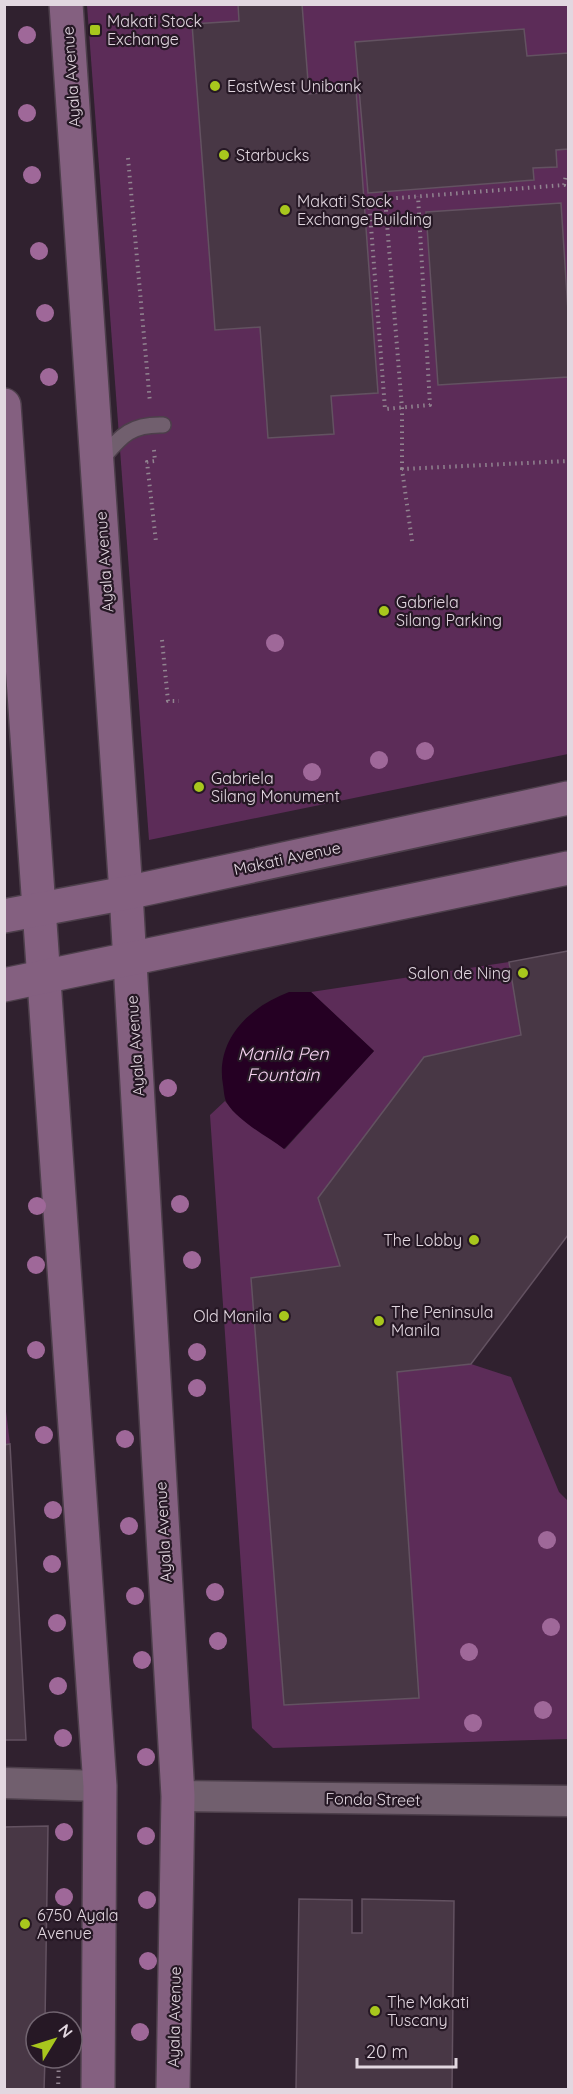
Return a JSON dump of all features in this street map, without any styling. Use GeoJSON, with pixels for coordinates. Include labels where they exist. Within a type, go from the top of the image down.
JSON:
{"type":"FeatureCollection","features":[{"type":"Feature","properties":{"kind":"main road","name":"Ayala Avenue"},"geometry":{"type":"LineString","coordinates":[[66,4],[126,893],[178,1796],[173,2090]]}},
{"type":"Feature","properties":{"kind":"main road"},"geometry":{"type":"LineString","coordinates":[[4,405],[100,1786],[98,2090]]}},
{"type":"Feature","properties":{"kind":"main road","name":"Makati Avenue"},"geometry":{"type":"LineString","coordinates":[[4,916],[126,893],[568,798]]}},
{"type":"Feature","properties":{"kind":"main road"},"geometry":{"type":"LineString","coordinates":[[4,985],[568,868]]}},
{"type":"Feature","properties":{"kind":"street"},"geometry":{"type":"LineString","coordinates":[[4,1783],[100,1786]]}},
{"type":"Feature","properties":{"kind":"street","name":"Fonda Street"},"geometry":{"type":"LineString","coordinates":[[178,1796],[568,1801]]}},
{"type":"Feature","properties":{"kind":"lane"},"geometry":{"type":"LineString","coordinates":[[97,464],[125,432],[157,425]]}},
{"type":"Feature","properties":{"kind":"path"},"geometry":{"type":"LineString","coordinates":[[128,158],[157,425],[155,461],[147,462],[156,542]]}},
{"type":"Feature","properties":{"kind":"path"},"geometry":{"type":"LineString","coordinates":[[418,196],[430,405],[385,409],[369,200],[385,199],[418,196],[564,185],[568,175]]}},
{"type":"Feature","properties":{"kind":"path"},"geometry":{"type":"LineString","coordinates":[[385,199],[402,408],[402,469],[412,541]]}},
{"type":"Feature","properties":{"kind":"path"},"geometry":{"type":"LineString","coordinates":[[402,469],[568,461]]}},
{"type":"Feature","properties":{"kind":"path"},"geometry":{"type":"LineString","coordinates":[[162,640],[168,701],[179,701]]}},
{"type":"Feature","properties":{"kind":"path"},"geometry":{"type":"LineString","coordinates":[[58,2090],[59,2070]]}},
{"type":"Feature","properties":{"kind":"shaded area"},"geometry":{"type":"Polygon","coordinates":[[[87,5],[568,5],[568,754],[149,840],[87,5]]]}},
{"type":"Feature","properties":{"kind":"shaded area"},"geometry":{"type":"Polygon","coordinates":[[[509,962],[521,1035],[424,1057],[318,1198],[340,1266],[251,1278],[284,1704],[397,1372],[471,1364],[511,1377],[559,1492],[568,1501],[568,1739],[273,1748],[252,1728],[210,1115],[225,1101],[233,1111],[285,1149],[374,1051],[311,992],[509,962]]]}},
{"type":"Feature","properties":{"kind":"shaded area"},"geometry":{"type":"Polygon","coordinates":[[[4,1395],[10,1444],[5,1445],[4,1445],[4,1395]]]}},
{"type":"Feature","properties":{"kind":"water","name":"Manila Pen Fountain"},"geometry":{"type":"Polygon","coordinates":[[[289,992],[311,992],[374,1051],[284,1149],[232,1110],[225,1097],[222,1069],[224,1054],[238,1027],[248,1016],[274,998],[289,992]]]}},
{"type":"Feature","properties":{"kind":"building","name":"Makati Stock Exchange Building"},"geometry":{"type":"Polygon","coordinates":[[[238,4],[302,4],[309,94],[356,90],[378,393],[331,396],[334,434],[268,438],[260,327],[215,330],[192,24],[239,21],[238,4]]]}},
{"type":"Feature","properties":{"kind":"building"},"geometry":{"type":"Polygon","coordinates":[[[524,29],[527,56],[568,53],[568,149],[556,150],[557,167],[533,168],[534,180],[368,193],[355,42],[524,29]]]}},
{"type":"Feature","properties":{"kind":"building"},"geometry":{"type":"Polygon","coordinates":[[[561,203],[568,311],[568,377],[438,385],[426,212],[561,203]]]}},
{"type":"Feature","properties":{"kind":"building","name":"The Peninsula Manila"},"geometry":{"type":"Polygon","coordinates":[[[568,951],[568,1235],[471,1364],[397,1372],[419,1698],[284,1705],[251,1278],[340,1266],[318,1198],[424,1057],[521,1035],[509,962],[568,951]]]}},
{"type":"Feature","properties":{"kind":"building"},"geometry":{"type":"Polygon","coordinates":[[[10,1444],[26,1740],[4,1740],[4,1445],[10,1444]]]}},
{"type":"Feature","properties":{"kind":"building","name":"6750 Ayala Avenue"},"geometry":{"type":"Polygon","coordinates":[[[48,1826],[45,2010],[24,2010],[24,2070],[45,2070],[44,2090],[4,2090],[4,1827],[48,1826]]]}},
{"type":"Feature","properties":{"kind":"building","name":"The Makati Tuscany"},"geometry":{"type":"Polygon","coordinates":[[[299,1899],[352,1900],[352,1933],[362,1933],[362,1899],[454,1901],[452,2090],[296,2090],[299,1899]]]}},
{"type":"Feature","properties":{"kind":"place","name":"Makati Stock Exchange"},"geometry":{"type":"Point","coordinates":[95,30]}},
{"type":"Feature","properties":{"kind":"place","name":"EastWest Unibank"},"geometry":{"type":"Point","coordinates":[215,86]}},
{"type":"Feature","properties":{"kind":"place","name":"Starbucks"},"geometry":{"type":"Point","coordinates":[224,155]}},
{"type":"Feature","properties":{"kind":"place","name":"Makati Stock Exchange Building"},"geometry":{"type":"Point","coordinates":[285,210]}},
{"type":"Feature","properties":{"kind":"place","name":"Gabriela Silang Parking"},"geometry":{"type":"Point","coordinates":[384,611]}},
{"type":"Feature","properties":{"kind":"place","name":"Gabriela Silang Monument"},"geometry":{"type":"Point","coordinates":[199,787]}},
{"type":"Feature","properties":{"kind":"place","name":"Salon de Ning"},"geometry":{"type":"Point","coordinates":[523,973]}},
{"type":"Feature","properties":{"kind":"place","name":"The Lobby"},"geometry":{"type":"Point","coordinates":[474,1240]}},
{"type":"Feature","properties":{"kind":"place","name":"Old Manila"},"geometry":{"type":"Point","coordinates":[284,1316]}},
{"type":"Feature","properties":{"kind":"place","name":"The Peninsula Manila"},"geometry":{"type":"Point","coordinates":[379,1321]}},
{"type":"Feature","properties":{"kind":"place","name":"6750 Ayala Avenue"},"geometry":{"type":"Point","coordinates":[25,1924]}},
{"type":"Feature","properties":{"kind":"place","name":"The Makati Tuscany"},"geometry":{"type":"Point","coordinates":[375,2011]}}]}
